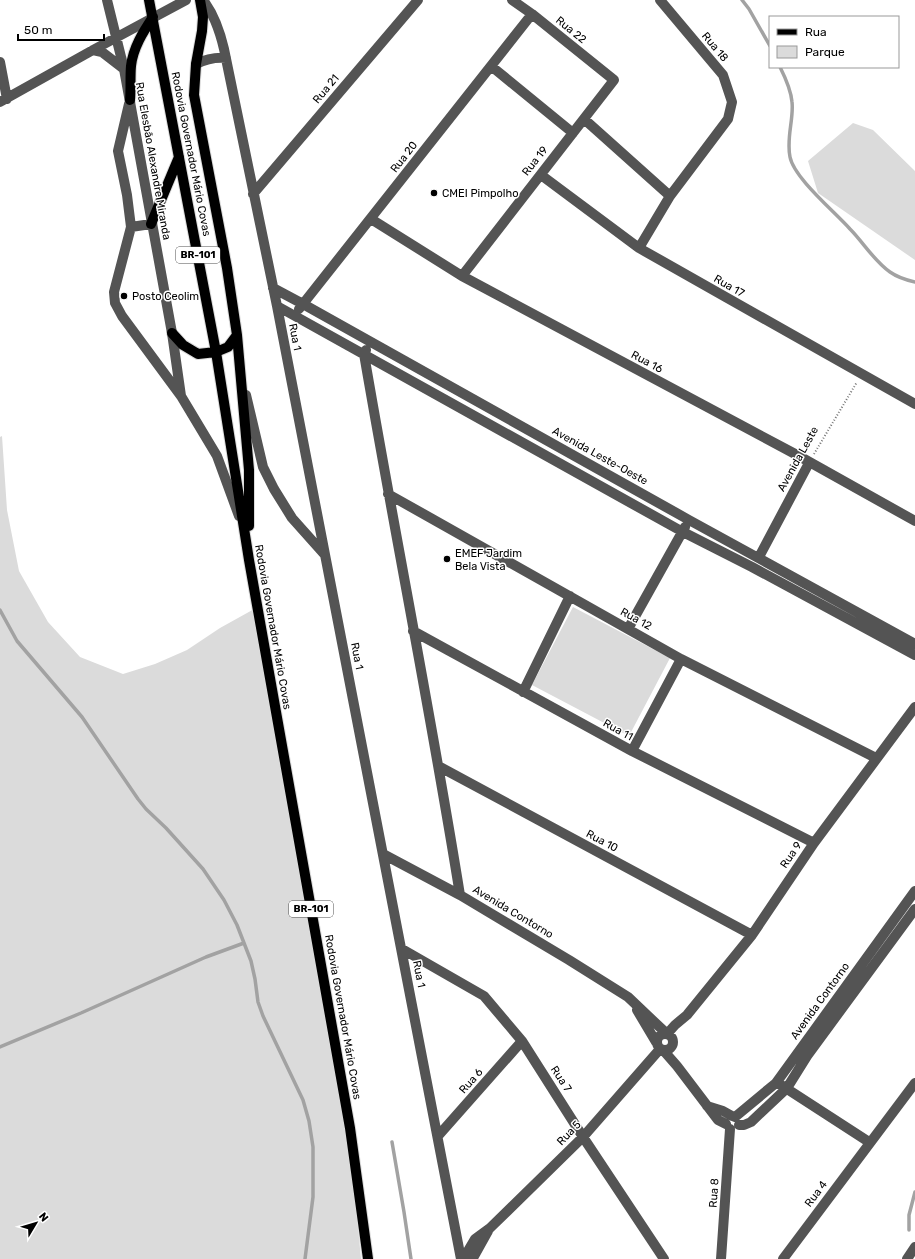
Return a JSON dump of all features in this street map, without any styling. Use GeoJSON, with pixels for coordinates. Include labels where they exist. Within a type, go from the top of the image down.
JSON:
{"type":"FeatureCollection","features":[{"type":"Feature","properties":{"kind":"main road","name":"Rodovia Governador Mário Covas"},"geometry":{"type":"LineString","coordinates":[[149,0],[216,352],[249,560],[350,1128],[368,1259]]}},
{"type":"Feature","properties":{"kind":"main road"},"geometry":{"type":"LineString","coordinates":[[200,0],[203,17],[196,64],[194,95],[227,268],[237,335],[249,470],[249,560]]}},
{"type":"Feature","properties":{"kind":"main road"},"geometry":{"type":"LineString","coordinates":[[130,100],[131,65],[143,32],[153,17]]}},
{"type":"Feature","properties":{"kind":"main road"},"geometry":{"type":"LineString","coordinates":[[151,224],[180,157]]}},
{"type":"Feature","properties":{"kind":"main road"},"geometry":{"type":"LineString","coordinates":[[172,333],[184,345],[198,354],[216,352],[228,347],[237,335]]}},
{"type":"Feature","properties":{"kind":"street","name":"Rua Elesbão Alexandre Miranda"},"geometry":{"type":"LineString","coordinates":[[107,0],[117,38],[130,100],[151,224],[172,333],[181,396],[217,456],[244,529]]}},
{"type":"Feature","properties":{"kind":"street"},"geometry":{"type":"LineString","coordinates":[[0,62],[3,101],[186,0]]}},
{"type":"Feature","properties":{"kind":"street","name":"Rua 1"},"geometry":{"type":"LineString","coordinates":[[203,0],[213,16],[220,33],[226,58],[277,306],[438,1136],[467,1258]]}},
{"type":"Feature","properties":{"kind":"street","name":"Rua 21"},"geometry":{"type":"LineString","coordinates":[[253,194],[418,0]]}},
{"type":"Feature","properties":{"kind":"street","name":"Rua 22"},"geometry":{"type":"LineString","coordinates":[[512,0],[532,14],[614,80]]}},
{"type":"Feature","properties":{"kind":"street","name":"Rua 18"},"geometry":{"type":"LineString","coordinates":[[660,0],[722,75],[732,102],[728,119],[670,196]]}},
{"type":"Feature","properties":{"kind":"street","name":"Rua 20"},"geometry":{"type":"LineString","coordinates":[[294,315],[532,14]]}},
{"type":"Feature","properties":{"kind":"street"},"geometry":{"type":"LineString","coordinates":[[93,50],[102,52],[124,69]]}},
{"type":"Feature","properties":{"kind":"street"},"geometry":{"type":"LineString","coordinates":[[196,64],[206,59],[215,57],[226,58]]}},
{"type":"Feature","properties":{"kind":"street"},"geometry":{"type":"LineString","coordinates":[[491,66],[573,133]]}},
{"type":"Feature","properties":{"kind":"street","name":"Rua 19"},"geometry":{"type":"LineString","coordinates":[[462,276],[614,80]]}},
{"type":"Feature","properties":{"kind":"street"},"geometry":{"type":"LineString","coordinates":[[130,100],[118,151],[127,195],[131,227],[114,292],[115,303],[122,316],[181,396]]}},
{"type":"Feature","properties":{"kind":"street"},"geometry":{"type":"LineString","coordinates":[[584,119],[670,196],[639,248]]}},
{"type":"Feature","properties":{"kind":"street","name":"Rua 17"},"geometry":{"type":"LineString","coordinates":[[541,174],[639,248],[915,404]]}},
{"type":"Feature","properties":{"kind":"street","name":"Rua 16"},"geometry":{"type":"LineString","coordinates":[[371,218],[462,276],[915,521]]}},
{"type":"Feature","properties":{"kind":"street"},"geometry":{"type":"LineString","coordinates":[[131,227],[151,224]]}},
{"type":"Feature","properties":{"kind":"street","name":"Avenida Leste-Oeste"},"geometry":{"type":"LineString","coordinates":[[273,288],[915,644]]}},
{"type":"Feature","properties":{"kind":"street"},"geometry":{"type":"LineString","coordinates":[[277,306],[683,532],[752,567],[915,655]]}},
{"type":"Feature","properties":{"kind":"street"},"geometry":{"type":"LineString","coordinates":[[370,341],[364,354],[413,631],[440,767],[460,895]]}},
{"type":"Feature","properties":{"kind":"street"},"geometry":{"type":"LineString","coordinates":[[240,373],[263,467],[274,490],[292,518],[325,555]]}},
{"type":"Feature","properties":{"kind":"street","name":"Avenida Leste"},"geometry":{"type":"LineString","coordinates":[[759,557],[809,463]]}},
{"type":"Feature","properties":{"kind":"street","name":"Rua 12"},"geometry":{"type":"LineString","coordinates":[[388,494],[681,658],[876,758]]}},
{"type":"Feature","properties":{"kind":"street"},"geometry":{"type":"LineString","coordinates":[[628,628],[689,520]]}},
{"type":"Feature","properties":{"kind":"street"},"geometry":{"type":"LineString","coordinates":[[523,692],[570,596]]}},
{"type":"Feature","properties":{"kind":"street","name":"Rua 11"},"geometry":{"type":"LineString","coordinates":[[413,631],[632,751],[814,843]]}},
{"type":"Feature","properties":{"kind":"street"},"geometry":{"type":"LineString","coordinates":[[632,751],[681,658]]}},
{"type":"Feature","properties":{"kind":"street","name":"Rua 9"},"geometry":{"type":"LineString","coordinates":[[665,1042],[681,1027],[687,1015],[752,936],[814,843],[915,707]]}},
{"type":"Feature","properties":{"kind":"street","name":"Rua 10"},"geometry":{"type":"LineString","coordinates":[[440,767],[752,936]]}},
{"type":"Feature","properties":{"kind":"street","name":"Avenida Contorno"},"geometry":{"type":"LineString","coordinates":[[383,854],[460,895],[628,997],[665,1042],[677,1066],[707,1106],[723,1111],[732,1122],[744,1125],[751,1122],[787,1088],[807,1056],[915,909]]}},
{"type":"Feature","properties":{"kind":"street","name":"Avenida Contorno"},"geometry":{"type":"LineString","coordinates":[[732,1122],[776,1083],[915,891]]}},
{"type":"Feature","properties":{"kind":"street","name":"Rua 7"},"geometry":{"type":"LineString","coordinates":[[402,949],[484,996],[522,1041],[583,1137],[664,1259]]}},
{"type":"Feature","properties":{"kind":"street","name":"Rua 6"},"geometry":{"type":"LineString","coordinates":[[438,1136],[522,1041]]}},
{"type":"Feature","properties":{"kind":"street","name":"Rua 5"},"geometry":{"type":"LineString","coordinates":[[467,1258],[475,1239],[490,1228],[583,1137],[665,1042]]}},
{"type":"Feature","properties":{"kind":"street"},"geometry":{"type":"LineString","coordinates":[[776,1083],[787,1088],[869,1142]]}},
{"type":"Feature","properties":{"kind":"street","name":"Rua 4"},"geometry":{"type":"LineString","coordinates":[[783,1259],[869,1142],[915,1083]]}},
{"type":"Feature","properties":{"kind":"street","name":"Rua 8"},"geometry":{"type":"LineString","coordinates":[[721,1259],[732,1122]]}},
{"type":"Feature","properties":{"kind":"street"},"geometry":{"type":"LineString","coordinates":[[906,1259],[915,1249]]}},
{"type":"Feature","properties":{"kind":"path","name":"Avenida Leste"},"geometry":{"type":"LineString","coordinates":[[809,463],[862,374]]}},
{"type":"Feature","properties":{"kind":"green space"},"geometry":{"type":"Polygon","coordinates":[[[853,123],[873,130],[915,171],[915,260],[818,193],[808,161],[853,123]]]}},
{"type":"Feature","properties":{"kind":"green space"},"geometry":{"type":"Polygon","coordinates":[[[2,436],[7,510],[19,571],[48,622],[80,657],[123,674],[155,664],[187,650],[220,628],[256,608],[353,1174],[361,1259],[0,1259],[0,437],[2,436]]]}},
{"type":"Feature","properties":{"kind":"green space"},"geometry":{"type":"Polygon","coordinates":[[[573,607],[670,658],[629,736],[532,685],[573,607]]]}},
{"type":"Feature","properties":{"kind":"waterway"},"geometry":{"type":"LineString","coordinates":[[742,0],[749,9],[769,44]]}},
{"type":"Feature","properties":{"kind":"waterway"},"geometry":{"type":"LineString","coordinates":[[780,68],[788,84],[791,97],[792,115],[789,136],[790,157],[799,175],[855,234],[884,268],[896,275],[915,282]]}},
{"type":"Feature","properties":{"kind":"waterway"},"geometry":{"type":"LineString","coordinates":[[0,610],[17,641],[82,717],[138,799],[203,869],[224,900],[237,925],[251,961],[258,1002],[263,1016],[303,1100],[309,1121],[313,1147],[313,1197],[305,1259]]}},
{"type":"Feature","properties":{"kind":"waterway"},"geometry":{"type":"LineString","coordinates":[[0,1047],[81,1013],[206,957],[244,943]]}},
{"type":"Feature","properties":{"kind":"waterway"},"geometry":{"type":"LineString","coordinates":[[392,1142],[411,1259]]}},
{"type":"Feature","properties":{"kind":"waterway"},"geometry":{"type":"LineString","coordinates":[[909,1230],[909,1215],[915,1192]]}},
{"type":"Feature","properties":{"kind":"place","name":"CMEI Pimpolho"},"geometry":{"type":"Point","coordinates":[434,193]}},
{"type":"Feature","properties":{"kind":"place","name":"Posto Ceolim"},"geometry":{"type":"Point","coordinates":[124,296]}},
{"type":"Feature","properties":{"kind":"place","name":"EMEF Jardim Bela Vista"},"geometry":{"type":"Point","coordinates":[447,559]}}]}
